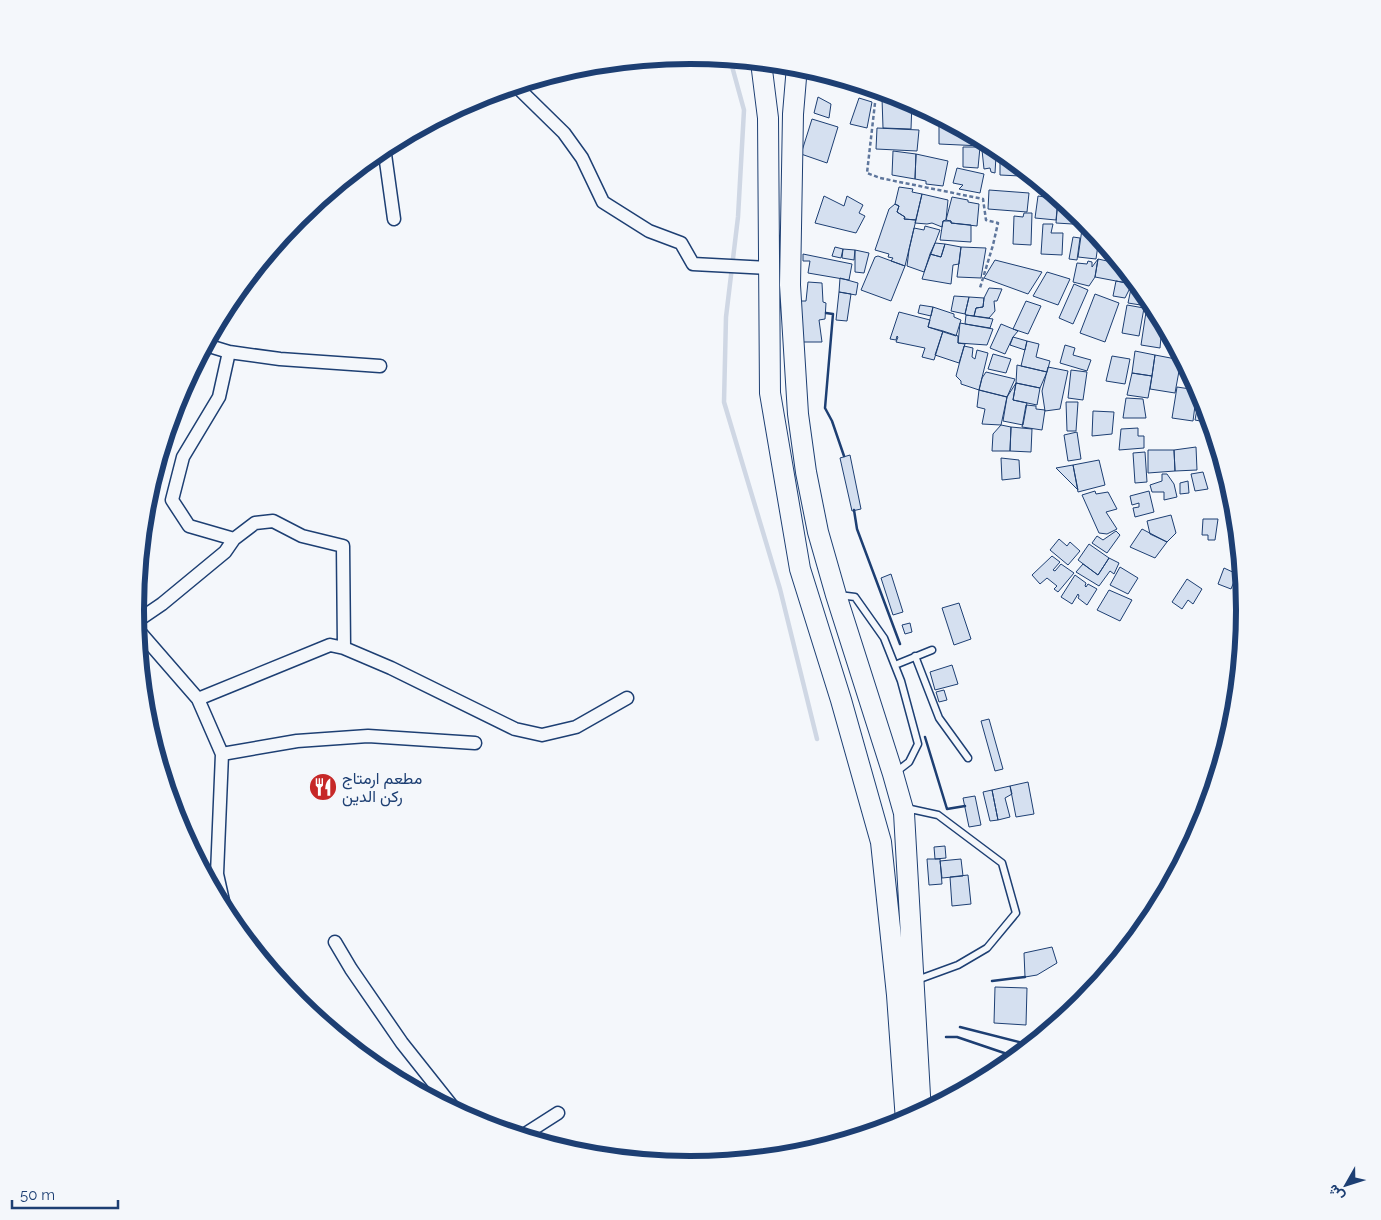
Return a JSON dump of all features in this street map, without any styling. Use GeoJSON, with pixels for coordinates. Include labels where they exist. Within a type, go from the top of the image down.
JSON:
{"type":"FeatureCollection","features":[{"type":"Feature","properties":{"kind":"main road"},"geometry":{"type":"LineString","coordinates":[[762,68],[768,118],[770,393],[800,569],[841,700],[881,842],[897,995],[905,1112]]}},
{"type":"Feature","properties":{"kind":"main road"},"geometry":{"type":"LineString","coordinates":[[796,74],[793,114],[790,286],[798,414],[806,472],[816,523],[836,595],[904,813],[921,1105]]}},
{"type":"Feature","properties":{"kind":"street"},"geometry":{"type":"LineString","coordinates":[[521,91],[564,133],[582,158],[603,202],[649,231],[681,243],[692,264],[770,268]]}},
{"type":"Feature","properties":{"kind":"street"},"geometry":{"type":"LineString","coordinates":[[385,157],[394,219]]}},
{"type":"Feature","properties":{"kind":"street"},"geometry":{"type":"LineString","coordinates":[[212,347],[229,352],[280,359],[380,366]]}},
{"type":"Feature","properties":{"kind":"street"},"geometry":{"type":"LineString","coordinates":[[229,352],[218,397],[183,457],[172,500],[189,526],[234,539]]}},
{"type":"Feature","properties":{"kind":"street"},"geometry":{"type":"LineString","coordinates":[[144,616],[162,604],[225,552],[234,539],[255,523],[272,521],[302,536],[343,546],[344,648]]}},
{"type":"Feature","properties":{"kind":"street"},"geometry":{"type":"LineString","coordinates":[[145,638],[198,699],[222,754],[217,874],[220,888]]}},
{"type":"Feature","properties":{"kind":"street"},"geometry":{"type":"LineString","coordinates":[[198,699],[330,645],[344,648],[391,668],[515,729],[542,735],[576,727],[627,698]]}},
{"type":"Feature","properties":{"kind":"street"},"geometry":{"type":"LineString","coordinates":[[222,754],[297,741],[368,736],[474,743]]}},
{"type":"Feature","properties":{"kind":"street"},"geometry":{"type":"LineString","coordinates":[[336,942],[351,969],[402,1043],[446,1098]]}},
{"type":"Feature","properties":{"kind":"street"},"geometry":{"type":"LineString","coordinates":[[529,1132],[558,1113]]}},
{"type":"Feature","properties":{"kind":"lane"},"geometry":{"type":"LineString","coordinates":[[836,595],[855,596],[884,638],[901,681],[918,744],[909,762],[893,774]]}},
{"type":"Feature","properties":{"kind":"lane"},"geometry":{"type":"LineString","coordinates":[[895,664],[932,650]]}},
{"type":"Feature","properties":{"kind":"lane"},"geometry":{"type":"LineString","coordinates":[[915,656],[939,718],[968,758]]}},
{"type":"Feature","properties":{"kind":"lane"},"geometry":{"type":"LineString","coordinates":[[902,807],[938,815],[1002,863],[1016,913],[987,948],[958,965],[913,982]]}},
{"type":"Feature","properties":{"kind":"path"},"geometry":{"type":"LineString","coordinates":[[875,103],[867,173],[880,178],[983,199],[986,220],[998,222],[980,288]]}},
{"type":"Feature","properties":{"kind":"building"},"geometry":{"type":"Polygon","coordinates":[[[818,97],[831,104],[829,118],[814,113],[818,97]]]}},
{"type":"Feature","properties":{"kind":"building"},"geometry":{"type":"Polygon","coordinates":[[[859,98],[872,102],[867,128],[850,124],[859,98]]]}},
{"type":"Feature","properties":{"kind":"building"},"geometry":{"type":"Polygon","coordinates":[[[882,99],[912,110],[911,129],[883,128],[882,99]]]}},
{"type":"Feature","properties":{"kind":"building"},"geometry":{"type":"Polygon","coordinates":[[[812,119],[838,127],[827,163],[801,154],[812,119]]]}},
{"type":"Feature","properties":{"kind":"building"},"geometry":{"type":"Polygon","coordinates":[[[939,124],[978,146],[939,144],[939,124]]]}},
{"type":"Feature","properties":{"kind":"building"},"geometry":{"type":"Polygon","coordinates":[[[877,128],[919,130],[917,151],[876,149],[877,128]]]}},
{"type":"Feature","properties":{"kind":"building"},"geometry":{"type":"Polygon","coordinates":[[[963,147],[980,147],[978,168],[963,167],[963,147]]]}},
{"type":"Feature","properties":{"kind":"building"},"geometry":{"type":"Polygon","coordinates":[[[982,150],[996,157],[995,173],[991,172],[990,168],[984,169],[982,150]]]}},
{"type":"Feature","properties":{"kind":"building"},"geometry":{"type":"Polygon","coordinates":[[[893,151],[916,154],[915,179],[892,175],[893,151]]]}},
{"type":"Feature","properties":{"kind":"building"},"geometry":{"type":"Polygon","coordinates":[[[916,154],[948,161],[943,186],[926,184],[926,181],[915,179],[916,154]]]}},
{"type":"Feature","properties":{"kind":"building"},"geometry":{"type":"Polygon","coordinates":[[[1000,160],[1020,175],[1020,176],[1000,175],[1000,160]]]}},
{"type":"Feature","properties":{"kind":"building"},"geometry":{"type":"Polygon","coordinates":[[[957,168],[984,174],[980,193],[959,189],[963,185],[953,183],[957,168]]]}},
{"type":"Feature","properties":{"kind":"building"},"geometry":{"type":"Polygon","coordinates":[[[899,187],[913,189],[912,192],[922,194],[916,220],[904,219],[905,217],[897,212],[899,206],[895,204],[899,187]]]}},
{"type":"Feature","properties":{"kind":"building"},"geometry":{"type":"Polygon","coordinates":[[[989,190],[1029,193],[1027,212],[988,209],[989,190]]]}},
{"type":"Feature","properties":{"kind":"building"},"geometry":{"type":"Polygon","coordinates":[[[922,194],[948,200],[946,220],[943,221],[942,227],[932,223],[915,223],[922,194]]]}},
{"type":"Feature","properties":{"kind":"building"},"geometry":{"type":"Polygon","coordinates":[[[824,196],[844,206],[847,196],[863,205],[859,213],[865,216],[856,233],[815,223],[824,196]]]}},
{"type":"Feature","properties":{"kind":"building"},"geometry":{"type":"Polygon","coordinates":[[[1038,196],[1049,198],[1057,205],[1056,220],[1035,218],[1038,196]]]}},
{"type":"Feature","properties":{"kind":"building"},"geometry":{"type":"Polygon","coordinates":[[[952,197],[979,204],[977,226],[951,223],[951,221],[946,220],[952,197]]]}},
{"type":"Feature","properties":{"kind":"building"},"geometry":{"type":"Polygon","coordinates":[[[895,204],[899,206],[897,212],[905,217],[904,219],[916,220],[905,266],[891,261],[893,258],[888,257],[889,254],[875,250],[889,209],[895,204]]]}},
{"type":"Feature","properties":{"kind":"building"},"geometry":{"type":"Polygon","coordinates":[[[1058,205],[1077,224],[1056,223],[1058,205]]]}},
{"type":"Feature","properties":{"kind":"building"},"geometry":{"type":"Polygon","coordinates":[[[1024,213],[1032,213],[1031,245],[1013,244],[1014,216],[1023,217],[1024,213]]]}},
{"type":"Feature","properties":{"kind":"building"},"geometry":{"type":"Polygon","coordinates":[[[943,221],[971,225],[971,242],[940,240],[943,221]]]}},
{"type":"Feature","properties":{"kind":"building"},"geometry":{"type":"Polygon","coordinates":[[[1043,224],[1053,224],[1051,233],[1063,233],[1062,255],[1041,254],[1043,224]]]}},
{"type":"Feature","properties":{"kind":"building"},"geometry":{"type":"Polygon","coordinates":[[[925,226],[940,230],[924,272],[907,266],[914,228],[924,230],[925,226]]]}},
{"type":"Feature","properties":{"kind":"building"},"geometry":{"type":"Polygon","coordinates":[[[1082,229],[1098,247],[1096,259],[1078,257],[1082,229]]]}},
{"type":"Feature","properties":{"kind":"building"},"geometry":{"type":"Polygon","coordinates":[[[1073,237],[1080,238],[1077,260],[1069,259],[1073,237]]]}},
{"type":"Feature","properties":{"kind":"building"},"geometry":{"type":"Polygon","coordinates":[[[935,243],[945,244],[941,257],[930,254],[935,243]]]}},
{"type":"Feature","properties":{"kind":"building"},"geometry":{"type":"Polygon","coordinates":[[[945,244],[961,247],[959,264],[953,265],[951,284],[922,279],[930,254],[941,257],[945,244]]]}},
{"type":"Feature","properties":{"kind":"building"},"geometry":{"type":"Polygon","coordinates":[[[835,247],[843,249],[841,258],[832,256],[835,247]]]}},
{"type":"Feature","properties":{"kind":"building"},"geometry":{"type":"Polygon","coordinates":[[[961,247],[986,248],[981,278],[957,277],[961,247]]]}},
{"type":"Feature","properties":{"kind":"building"},"geometry":{"type":"Polygon","coordinates":[[[843,249],[855,250],[854,260],[842,258],[843,249]]]}},
{"type":"Feature","properties":{"kind":"building"},"geometry":{"type":"Polygon","coordinates":[[[855,250],[869,253],[864,273],[855,272],[855,250]]]}},
{"type":"Feature","properties":{"kind":"building"},"geometry":{"type":"Polygon","coordinates":[[[803,254],[852,264],[849,280],[808,273],[810,261],[803,261],[803,254]]]}},
{"type":"Feature","properties":{"kind":"building"},"geometry":{"type":"Polygon","coordinates":[[[878,256],[905,266],[891,301],[861,290],[875,257],[878,256]]]}},
{"type":"Feature","properties":{"kind":"building"},"geometry":{"type":"Polygon","coordinates":[[[1098,259],[1111,262],[1128,283],[1095,277],[1098,259]]]}},
{"type":"Feature","properties":{"kind":"building"},"geometry":{"type":"Polygon","coordinates":[[[1098,259],[1095,277],[1089,286],[1073,282],[1077,263],[1087,264],[1088,261],[1092,262],[1092,267],[1098,259]]]}},
{"type":"Feature","properties":{"kind":"building"},"geometry":{"type":"Polygon","coordinates":[[[995,260],[1042,272],[1028,294],[984,278],[995,260]]]}},
{"type":"Feature","properties":{"kind":"building"},"geometry":{"type":"Polygon","coordinates":[[[1047,272],[1070,279],[1058,305],[1033,296],[1047,272]]]}},
{"type":"Feature","properties":{"kind":"building"},"geometry":{"type":"Polygon","coordinates":[[[840,278],[858,283],[856,295],[839,292],[840,278]]]}},
{"type":"Feature","properties":{"kind":"building"},"geometry":{"type":"Polygon","coordinates":[[[1116,281],[1128,283],[1131,287],[1125,298],[1113,296],[1116,281]]]}},
{"type":"Feature","properties":{"kind":"building"},"geometry":{"type":"Polygon","coordinates":[[[808,282],[822,283],[823,302],[826,303],[825,319],[819,320],[822,342],[801,342],[798,301],[806,301],[808,282]]]}},
{"type":"Feature","properties":{"kind":"building"},"geometry":{"type":"Polygon","coordinates":[[[1074,284],[1088,290],[1073,324],[1059,318],[1074,284]]]}},
{"type":"Feature","properties":{"kind":"building"},"geometry":{"type":"Polygon","coordinates":[[[1131,287],[1144,306],[1128,303],[1131,287]]]}},
{"type":"Feature","properties":{"kind":"building"},"geometry":{"type":"Polygon","coordinates":[[[989,288],[1002,289],[997,301],[994,301],[995,311],[989,318],[974,316],[976,308],[983,307],[984,298],[989,288]]]}},
{"type":"Feature","properties":{"kind":"building"},"geometry":{"type":"Polygon","coordinates":[[[839,292],[851,294],[847,321],[836,320],[839,292]]]}},
{"type":"Feature","properties":{"kind":"building"},"geometry":{"type":"Polygon","coordinates":[[[1095,294],[1119,303],[1105,342],[1080,333],[1095,294]]]}},
{"type":"Feature","properties":{"kind":"building"},"geometry":{"type":"Polygon","coordinates":[[[954,296],[969,297],[965,314],[951,311],[954,296]]]}},
{"type":"Feature","properties":{"kind":"building"},"geometry":{"type":"Polygon","coordinates":[[[969,297],[984,298],[983,307],[976,308],[974,316],[965,314],[969,297]]]}},
{"type":"Feature","properties":{"kind":"building"},"geometry":{"type":"Polygon","coordinates":[[[1026,301],[1041,306],[1028,334],[1013,329],[1026,301]]]}},
{"type":"Feature","properties":{"kind":"building"},"geometry":{"type":"Polygon","coordinates":[[[920,305],[933,307],[931,316],[918,313],[920,305]]]}},
{"type":"Feature","properties":{"kind":"building"},"geometry":{"type":"Polygon","coordinates":[[[1127,305],[1144,308],[1139,336],[1122,333],[1127,305]]]}},
{"type":"Feature","properties":{"kind":"building"},"geometry":{"type":"Polygon","coordinates":[[[933,307],[954,314],[954,317],[961,320],[956,336],[928,327],[933,307]]]}},
{"type":"Feature","properties":{"kind":"building"},"geometry":{"type":"Polygon","coordinates":[[[899,312],[930,320],[928,327],[943,331],[934,360],[922,357],[925,348],[896,342],[897,336],[896,340],[890,339],[899,312]]]}},
{"type":"Feature","properties":{"kind":"building"},"geometry":{"type":"Polygon","coordinates":[[[1146,312],[1148,312],[1164,338],[1161,337],[1160,348],[1141,345],[1146,312]]]}},
{"type":"Feature","properties":{"kind":"building"},"geometry":{"type":"Polygon","coordinates":[[[966,315],[993,319],[990,328],[965,324],[966,315]]]}},
{"type":"Feature","properties":{"kind":"building"},"geometry":{"type":"Polygon","coordinates":[[[960,323],[993,329],[987,345],[958,343],[960,323]]]}},
{"type":"Feature","properties":{"kind":"building"},"geometry":{"type":"Polygon","coordinates":[[[1001,324],[1018,331],[1005,354],[990,348],[1001,324]]]}},
{"type":"Feature","properties":{"kind":"building"},"geometry":{"type":"Polygon","coordinates":[[[943,331],[958,336],[958,343],[965,344],[959,363],[935,355],[943,331]]]}},
{"type":"Feature","properties":{"kind":"building"},"geometry":{"type":"Polygon","coordinates":[[[1013,337],[1027,341],[1025,350],[1010,345],[1013,337]]]}},
{"type":"Feature","properties":{"kind":"building"},"geometry":{"type":"Polygon","coordinates":[[[1027,341],[1039,344],[1036,357],[1050,361],[1047,372],[1021,366],[1027,341]]]}},
{"type":"Feature","properties":{"kind":"building"},"geometry":{"type":"Polygon","coordinates":[[[1065,345],[1075,348],[1073,355],[1091,360],[1087,371],[1060,363],[1065,345]]]}},
{"type":"Feature","properties":{"kind":"building"},"geometry":{"type":"Polygon","coordinates":[[[964,346],[973,348],[972,357],[975,359],[977,350],[988,353],[979,390],[961,384],[961,381],[956,376],[964,346]]]}},
{"type":"Feature","properties":{"kind":"building"},"geometry":{"type":"Polygon","coordinates":[[[1135,351],[1155,355],[1152,376],[1132,373],[1135,351]]]}},
{"type":"Feature","properties":{"kind":"building"},"geometry":{"type":"Polygon","coordinates":[[[993,354],[1011,359],[1006,373],[988,369],[993,354]]]}},
{"type":"Feature","properties":{"kind":"building"},"geometry":{"type":"Polygon","coordinates":[[[1155,355],[1175,359],[1180,367],[1175,393],[1150,389],[1155,355]]]}},
{"type":"Feature","properties":{"kind":"building"},"geometry":{"type":"Polygon","coordinates":[[[1112,356],[1130,359],[1125,384],[1106,381],[1112,356]]]}},
{"type":"Feature","properties":{"kind":"building"},"geometry":{"type":"Polygon","coordinates":[[[1017,365],[1047,372],[1040,388],[1016,383],[1017,365]]]}},
{"type":"Feature","properties":{"kind":"building"},"geometry":{"type":"Polygon","coordinates":[[[1048,367],[1068,371],[1060,409],[1045,411],[1042,391],[1048,367]]]}},
{"type":"Feature","properties":{"kind":"building"},"geometry":{"type":"Polygon","coordinates":[[[1071,370],[1087,372],[1083,400],[1068,398],[1071,370]]]}},
{"type":"Feature","properties":{"kind":"building"},"geometry":{"type":"Polygon","coordinates":[[[986,372],[1015,379],[1007,397],[979,390],[982,378],[986,372]]]}},
{"type":"Feature","properties":{"kind":"building"},"geometry":{"type":"Polygon","coordinates":[[[1132,373],[1152,376],[1148,398],[1127,395],[1132,373]]]}},
{"type":"Feature","properties":{"kind":"building"},"geometry":{"type":"Polygon","coordinates":[[[1016,383],[1013,400],[1027,403],[1023,425],[1003,421],[1007,397],[1016,383]]]}},
{"type":"Feature","properties":{"kind":"building"},"geometry":{"type":"Polygon","coordinates":[[[1016,383],[1040,388],[1037,405],[1013,400],[1016,383]]]}},
{"type":"Feature","properties":{"kind":"building"},"geometry":{"type":"Polygon","coordinates":[[[1177,387],[1189,389],[1195,402],[1193,421],[1172,418],[1177,387]]]}},
{"type":"Feature","properties":{"kind":"building"},"geometry":{"type":"Polygon","coordinates":[[[979,390],[1007,397],[1001,425],[982,424],[985,409],[977,407],[979,390]]]}},
{"type":"Feature","properties":{"kind":"building"},"geometry":{"type":"Polygon","coordinates":[[[1126,398],[1143,399],[1146,418],[1123,418],[1126,398]]]}},
{"type":"Feature","properties":{"kind":"building"},"geometry":{"type":"Polygon","coordinates":[[[1066,402],[1078,402],[1076,431],[1067,431],[1066,402]]]}},
{"type":"Feature","properties":{"kind":"building"},"geometry":{"type":"Polygon","coordinates":[[[1026,405],[1036,406],[1036,409],[1045,410],[1042,430],[1022,427],[1026,405]]]}},
{"type":"Feature","properties":{"kind":"building"},"geometry":{"type":"Polygon","coordinates":[[[1197,407],[1203,422],[1195,420],[1197,407]]]}},
{"type":"Feature","properties":{"kind":"building"},"geometry":{"type":"Polygon","coordinates":[[[1093,411],[1114,412],[1112,434],[1092,436],[1093,411]]]}},
{"type":"Feature","properties":{"kind":"building"},"geometry":{"type":"Polygon","coordinates":[[[1001,425],[1011,427],[1010,451],[992,451],[993,434],[1001,425]]]}},
{"type":"Feature","properties":{"kind":"building"},"geometry":{"type":"Polygon","coordinates":[[[1011,427],[1032,429],[1031,452],[1010,451],[1011,427]]]}},
{"type":"Feature","properties":{"kind":"building"},"geometry":{"type":"Polygon","coordinates":[[[1138,428],[1138,436],[1144,436],[1144,448],[1119,450],[1121,429],[1138,428]]]}},
{"type":"Feature","properties":{"kind":"building"},"geometry":{"type":"Polygon","coordinates":[[[1077,432],[1081,459],[1068,461],[1064,435],[1077,432]]]}},
{"type":"Feature","properties":{"kind":"building"},"geometry":{"type":"Polygon","coordinates":[[[1196,447],[1197,470],[1175,471],[1174,450],[1196,447]]]}},
{"type":"Feature","properties":{"kind":"building"},"geometry":{"type":"Polygon","coordinates":[[[1148,450],[1174,450],[1175,471],[1148,473],[1148,450]]]}},
{"type":"Feature","properties":{"kind":"building"},"geometry":{"type":"Polygon","coordinates":[[[1145,452],[1147,482],[1135,483],[1133,453],[1145,452]]]}},
{"type":"Feature","properties":{"kind":"building"},"geometry":{"type":"Polygon","coordinates":[[[850,455],[861,509],[852,511],[840,458],[850,455]]]}},
{"type":"Feature","properties":{"kind":"building"},"geometry":{"type":"Polygon","coordinates":[[[1001,458],[1019,460],[1020,478],[1002,480],[1001,458]]]}},
{"type":"Feature","properties":{"kind":"building"},"geometry":{"type":"Polygon","coordinates":[[[1099,460],[1105,485],[1078,492],[1073,465],[1099,460]]]}},
{"type":"Feature","properties":{"kind":"building"},"geometry":{"type":"Polygon","coordinates":[[[1073,465],[1078,490],[1056,468],[1073,465]]]}},
{"type":"Feature","properties":{"kind":"building"},"geometry":{"type":"Polygon","coordinates":[[[1203,472],[1208,489],[1195,491],[1191,474],[1203,472]]]}},
{"type":"Feature","properties":{"kind":"building"},"geometry":{"type":"Polygon","coordinates":[[[1162,474],[1167,474],[1174,484],[1177,497],[1164,500],[1164,492],[1152,492],[1150,485],[1162,481],[1162,474]]]}},
{"type":"Feature","properties":{"kind":"building"},"geometry":{"type":"Polygon","coordinates":[[[1188,481],[1189,493],[1180,494],[1180,483],[1188,481]]]}},
{"type":"Feature","properties":{"kind":"building"},"geometry":{"type":"Polygon","coordinates":[[[1095,491],[1096,494],[1108,492],[1117,509],[1106,512],[1117,529],[1107,534],[1099,533],[1082,495],[1095,491]]]}},
{"type":"Feature","properties":{"kind":"building"},"geometry":{"type":"Polygon","coordinates":[[[1149,491],[1154,512],[1135,517],[1133,508],[1139,507],[1139,503],[1132,505],[1130,496],[1149,491]]]}},
{"type":"Feature","properties":{"kind":"building"},"geometry":{"type":"Polygon","coordinates":[[[1171,515],[1176,533],[1167,542],[1150,534],[1147,521],[1171,515]]]}},
{"type":"Feature","properties":{"kind":"building"},"geometry":{"type":"Polygon","coordinates":[[[1203,519],[1218,519],[1215,540],[1208,540],[1208,535],[1202,535],[1203,519]]]}},
{"type":"Feature","properties":{"kind":"building"},"geometry":{"type":"Polygon","coordinates":[[[1142,529],[1167,542],[1155,558],[1130,547],[1142,529]]]}},
{"type":"Feature","properties":{"kind":"building"},"geometry":{"type":"Polygon","coordinates":[[[1116,531],[1120,535],[1107,553],[1092,543],[1097,536],[1103,540],[1116,531]]]}},
{"type":"Feature","properties":{"kind":"building"},"geometry":{"type":"Polygon","coordinates":[[[1059,539],[1067,546],[1070,542],[1080,551],[1068,565],[1050,550],[1059,539]]]}},
{"type":"Feature","properties":{"kind":"building"},"geometry":{"type":"Polygon","coordinates":[[[1089,544],[1109,558],[1098,575],[1078,560],[1089,544]]]}},
{"type":"Feature","properties":{"kind":"building"},"geometry":{"type":"Polygon","coordinates":[[[1052,556],[1060,562],[1053,570],[1055,571],[1061,564],[1074,573],[1058,592],[1054,589],[1057,586],[1047,578],[1040,584],[1032,575],[1052,556]]]}},
{"type":"Feature","properties":{"kind":"building"},"geometry":{"type":"Polygon","coordinates":[[[1109,558],[1119,563],[1114,574],[1110,571],[1099,586],[1076,572],[1083,564],[1098,575],[1109,558]]]}},
{"type":"Feature","properties":{"kind":"building"},"geometry":{"type":"Polygon","coordinates":[[[1120,567],[1138,578],[1128,594],[1110,585],[1120,567]]]}},
{"type":"Feature","properties":{"kind":"building"},"geometry":{"type":"Polygon","coordinates":[[[1224,568],[1236,574],[1231,589],[1218,584],[1224,568]]]}},
{"type":"Feature","properties":{"kind":"building"},"geometry":{"type":"Polygon","coordinates":[[[891,574],[903,612],[893,615],[881,578],[891,574]]]}},
{"type":"Feature","properties":{"kind":"building"},"geometry":{"type":"Polygon","coordinates":[[[1075,575],[1086,583],[1086,587],[1088,584],[1097,589],[1087,605],[1078,598],[1078,594],[1072,604],[1061,597],[1075,575]]]}},
{"type":"Feature","properties":{"kind":"building"},"geometry":{"type":"Polygon","coordinates":[[[1187,579],[1202,589],[1193,604],[1188,600],[1182,609],[1172,602],[1187,579]]]}},
{"type":"Feature","properties":{"kind":"building"},"geometry":{"type":"Polygon","coordinates":[[[1109,590],[1132,600],[1120,621],[1097,610],[1109,590]]]}},
{"type":"Feature","properties":{"kind":"building"},"geometry":{"type":"Polygon","coordinates":[[[959,603],[971,639],[954,645],[942,608],[959,603]]]}},
{"type":"Feature","properties":{"kind":"building"},"geometry":{"type":"Polygon","coordinates":[[[910,623],[912,632],[905,634],[902,625],[910,623]]]}},
{"type":"Feature","properties":{"kind":"building"},"geometry":{"type":"Polygon","coordinates":[[[952,665],[958,684],[935,690],[930,672],[952,665]]]}},
{"type":"Feature","properties":{"kind":"building"},"geometry":{"type":"Polygon","coordinates":[[[944,690],[947,700],[939,702],[936,692],[944,690]]]}},
{"type":"Feature","properties":{"kind":"building"},"geometry":{"type":"Polygon","coordinates":[[[989,719],[1003,769],[995,771],[981,721],[989,719]]]}},
{"type":"Feature","properties":{"kind":"building"},"geometry":{"type":"Polygon","coordinates":[[[1028,782],[1034,814],[1016,817],[1010,786],[1028,782]]]}},
{"type":"Feature","properties":{"kind":"building"},"geometry":{"type":"Polygon","coordinates":[[[1010,786],[1012,794],[1005,798],[1010,817],[998,820],[992,790],[1010,786]]]}},
{"type":"Feature","properties":{"kind":"building"},"geometry":{"type":"Polygon","coordinates":[[[992,790],[998,820],[990,821],[983,792],[992,790]]]}},
{"type":"Feature","properties":{"kind":"building"},"geometry":{"type":"Polygon","coordinates":[[[975,796],[981,825],[969,827],[963,798],[975,796]]]}},
{"type":"Feature","properties":{"kind":"building"},"geometry":{"type":"Polygon","coordinates":[[[945,846],[946,858],[935,859],[934,847],[945,846]]]}},
{"type":"Feature","properties":{"kind":"building"},"geometry":{"type":"Polygon","coordinates":[[[927,859],[940,859],[942,884],[929,885],[927,859]]]}},
{"type":"Feature","properties":{"kind":"building"},"geometry":{"type":"Polygon","coordinates":[[[961,859],[963,876],[942,878],[940,861],[961,859]]]}},
{"type":"Feature","properties":{"kind":"building"},"geometry":{"type":"Polygon","coordinates":[[[968,875],[971,904],[952,906],[950,877],[968,875]]]}},
{"type":"Feature","properties":{"kind":"building"},"geometry":{"type":"Polygon","coordinates":[[[1052,947],[1057,963],[1037,975],[1025,977],[1024,953],[1052,947]]]}},
{"type":"Feature","properties":{"kind":"building"},"geometry":{"type":"Polygon","coordinates":[[[995,987],[1027,988],[1026,1025],[994,1023],[995,987]]]}},
{"type":"Feature","properties":{"kind":"waterway"},"geometry":{"type":"LineString","coordinates":[[732,65],[744,110],[738,217],[726,317],[724,402],[780,589],[817,739]]}},
{"type":"Feature","properties":{"kind":"wall"},"geometry":{"type":"LineString","coordinates":[[826,313],[833,314],[825,408],[832,421],[844,456]]}},
{"type":"Feature","properties":{"kind":"wall"},"geometry":{"type":"LineString","coordinates":[[854,510],[857,529],[900,644]]}},
{"type":"Feature","properties":{"kind":"wall"},"geometry":{"type":"LineString","coordinates":[[925,737],[947,809],[965,806]]}},
{"type":"Feature","properties":{"kind":"wall"},"geometry":{"type":"LineString","coordinates":[[992,981],[1025,977]]}},
{"type":"Feature","properties":{"kind":"wall"},"geometry":{"type":"LineString","coordinates":[[960,1027],[1023,1043]]}},
{"type":"Feature","properties":{"kind":"wall"},"geometry":{"type":"LineString","coordinates":[[946,1037],[957,1037],[1008,1054]]}},
{"type":"Feature","properties":{"kind":"place","name":"مطعم ارمتاج ركن الدين"},"geometry":{"type":"Point","coordinates":[323,787]}}]}
